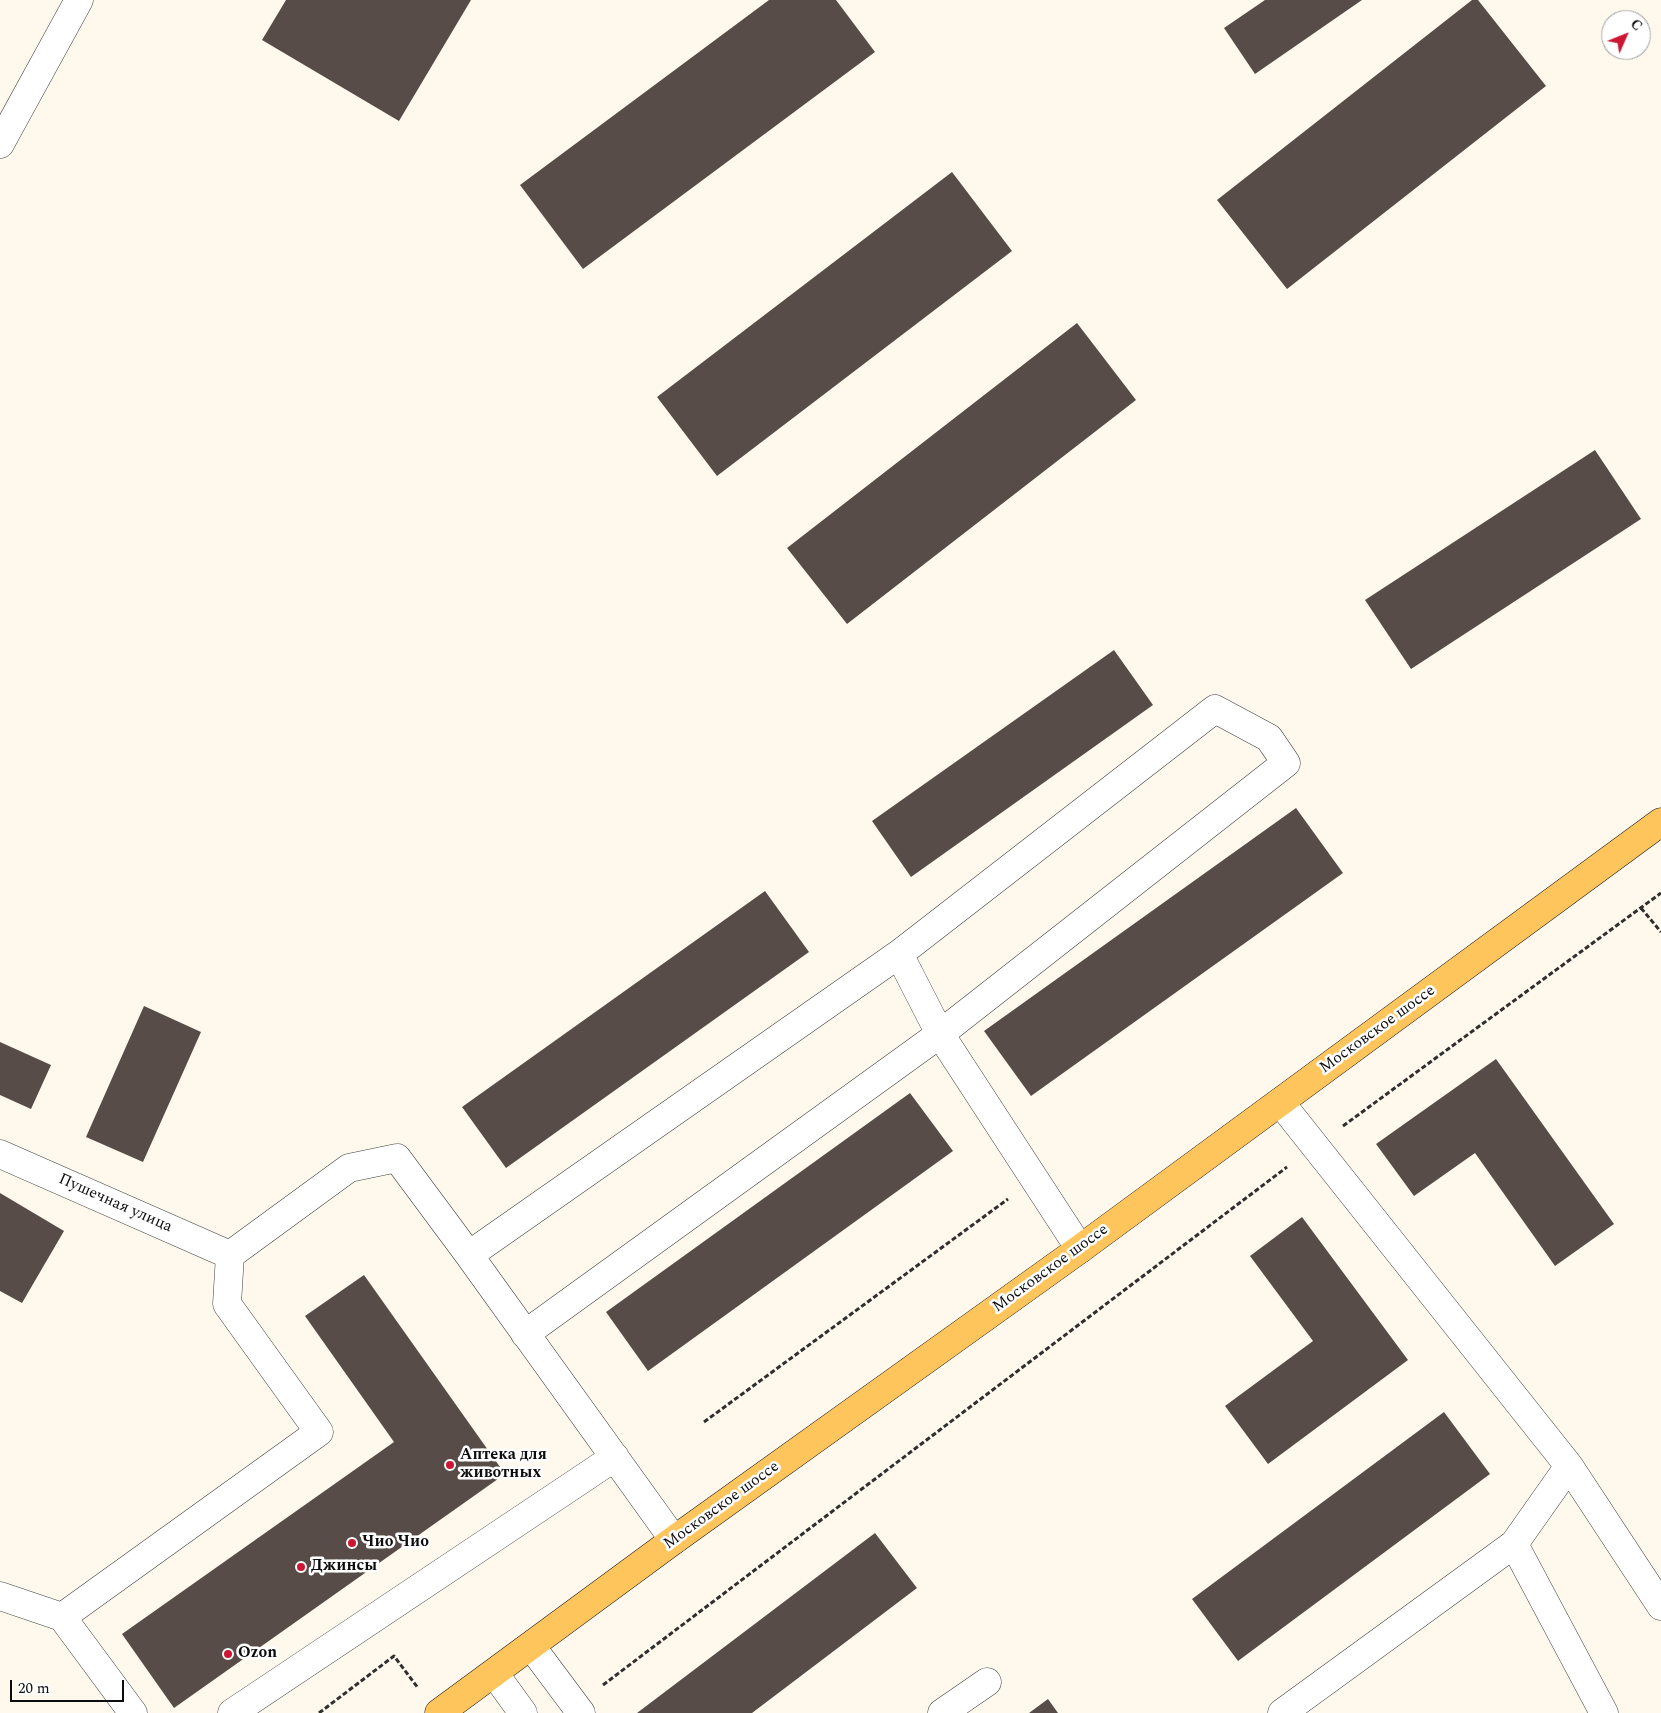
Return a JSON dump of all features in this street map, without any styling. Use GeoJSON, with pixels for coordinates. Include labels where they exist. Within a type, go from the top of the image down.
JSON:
{"type":"FeatureCollection","features":[{"type":"Feature","properties":{"kind":"main road","name":"Московское шоссе"},"geometry":{"type":"LineString","coordinates":[[439,1713],[674,1540],[1080,1249],[1661,822]]}},
{"type":"Feature","properties":{"kind":"street"},"geometry":{"type":"LineString","coordinates":[[0,143],[79,0]]}},
{"type":"Feature","properties":{"kind":"street"},"geometry":{"type":"LineString","coordinates":[[469,1255],[898,954],[1215,709],[1269,738],[1286,763],[940,1034],[525,1334]]}},
{"type":"Feature","properties":{"kind":"street"},"geometry":{"type":"LineString","coordinates":[[898,954],[940,1034],[1080,1249]]}},
{"type":"Feature","properties":{"kind":"street"},"geometry":{"type":"LineString","coordinates":[[1280,1102],[1569,1466],[1661,1606]]}},
{"type":"Feature","properties":{"kind":"street","name":"Пушечная улица"},"geometry":{"type":"LineString","coordinates":[[0,1154],[230,1255]]}},
{"type":"Feature","properties":{"kind":"street"},"geometry":{"type":"LineString","coordinates":[[62,1617],[319,1432],[227,1304],[230,1255],[349,1168],[397,1158],[674,1540]]}},
{"type":"Feature","properties":{"kind":"street"},"geometry":{"type":"LineString","coordinates":[[232,1713],[615,1457]]}},
{"type":"Feature","properties":{"kind":"street"},"geometry":{"type":"LineString","coordinates":[[1282,1713],[1514,1544],[1569,1466]]}},
{"type":"Feature","properties":{"kind":"street"},"geometry":{"type":"LineString","coordinates":[[1514,1544],[1604,1713]]}},
{"type":"Feature","properties":{"kind":"street"},"geometry":{"type":"LineString","coordinates":[[0,1596],[62,1617],[133,1713]]}},
{"type":"Feature","properties":{"kind":"street"},"geometry":{"type":"LineString","coordinates":[[531,1646],[579,1710]]}},
{"type":"Feature","properties":{"kind":"street"},"geometry":{"type":"LineString","coordinates":[[494,1673],[523,1713]]}},
{"type":"Feature","properties":{"kind":"street"},"geometry":{"type":"LineString","coordinates":[[942,1713],[988,1682]]}},
{"type":"Feature","properties":{"kind":"path"},"geometry":{"type":"LineString","coordinates":[[579,1710],[580,1703],[622,1670],[1315,1146],[1661,893]]}},
{"type":"Feature","properties":{"kind":"path"},"geometry":{"type":"LineString","coordinates":[[1642,908],[1661,932]]}},
{"type":"Feature","properties":{"kind":"path"},"geometry":{"type":"LineString","coordinates":[[704,1422],[1035,1180]]}},
{"type":"Feature","properties":{"kind":"path"},"geometry":{"type":"LineString","coordinates":[[319,1713],[394,1656],[420,1692]]}},
{"type":"Feature","properties":{"kind":"building"},"geometry":{"type":"Polygon","coordinates":[[[286,0],[471,0],[399,121],[262,40],[286,0]]]}},
{"type":"Feature","properties":{"kind":"building"},"geometry":{"type":"Polygon","coordinates":[[[769,0],[836,0],[875,52],[583,269],[520,185],[769,0]]]}},
{"type":"Feature","properties":{"kind":"building"},"geometry":{"type":"Polygon","coordinates":[[[1265,0],[1362,0],[1255,74],[1224,28],[1265,0]]]}},
{"type":"Feature","properties":{"kind":"building"},"geometry":{"type":"Polygon","coordinates":[[[1472,0],[1478,0],[1546,86],[1287,289],[1217,200],[1472,0]]]}},
{"type":"Feature","properties":{"kind":"building"},"geometry":{"type":"Polygon","coordinates":[[[952,172],[1012,251],[717,476],[657,397],[952,172]]]}},
{"type":"Feature","properties":{"kind":"building"},"geometry":{"type":"Polygon","coordinates":[[[1077,323],[1136,400],[847,624],[787,548],[1077,323]]]}},
{"type":"Feature","properties":{"kind":"building"},"geometry":{"type":"Polygon","coordinates":[[[1595,450],[1641,519],[1411,669],[1365,600],[1595,450]]]}},
{"type":"Feature","properties":{"kind":"building"},"geometry":{"type":"Polygon","coordinates":[[[1114,650],[1153,705],[911,877],[872,821],[1114,650]]]}},
{"type":"Feature","properties":{"kind":"building"},"geometry":{"type":"Polygon","coordinates":[[[1296,808],[1343,873],[1031,1096],[984,1031],[1296,808]]]}},
{"type":"Feature","properties":{"kind":"building"},"geometry":{"type":"Polygon","coordinates":[[[765,891],[809,952],[506,1168],[462,1107],[765,891]]]}},
{"type":"Feature","properties":{"kind":"building"},"geometry":{"type":"Polygon","coordinates":[[[144,1006],[201,1032],[143,1162],[86,1137],[144,1006]]]}},
{"type":"Feature","properties":{"kind":"building"},"geometry":{"type":"Polygon","coordinates":[[[0,1042],[51,1065],[31,1109],[0,1095],[0,1042]]]}},
{"type":"Feature","properties":{"kind":"building"},"geometry":{"type":"Polygon","coordinates":[[[1496,1059],[1614,1224],[1555,1266],[1475,1153],[1414,1196],[1376,1144],[1496,1059]]]}},
{"type":"Feature","properties":{"kind":"building"},"geometry":{"type":"Polygon","coordinates":[[[910,1093],[953,1151],[648,1371],[606,1312],[910,1093]]]}},
{"type":"Feature","properties":{"kind":"building"},"geometry":{"type":"Polygon","coordinates":[[[0,1193],[64,1231],[22,1303],[0,1291],[0,1193]]]}},
{"type":"Feature","properties":{"kind":"building"},"geometry":{"type":"Polygon","coordinates":[[[1302,1217],[1408,1360],[1268,1464],[1225,1406],[1313,1341],[1250,1256],[1302,1217]]]}},
{"type":"Feature","properties":{"kind":"building"},"geometry":{"type":"Polygon","coordinates":[[[364,1275],[505,1474],[174,1708],[122,1634],[394,1442],[305,1316],[364,1275]]]}},
{"type":"Feature","properties":{"kind":"building"},"geometry":{"type":"Polygon","coordinates":[[[1444,1412],[1490,1474],[1238,1661],[1192,1599],[1444,1412]]]}},
{"type":"Feature","properties":{"kind":"building"},"geometry":{"type":"Polygon","coordinates":[[[875,1533],[917,1588],[752,1713],[637,1713],[875,1533]]]}},
{"type":"Feature","properties":{"kind":"building"},"geometry":{"type":"Polygon","coordinates":[[[1048,1699],[1058,1713],[1029,1713],[1048,1699]]]}},
{"type":"Feature","properties":{"kind":"place","name":"Аптека для животных"},"geometry":{"type":"Point","coordinates":[450,1465]}},
{"type":"Feature","properties":{"kind":"place","name":"Чио Чио"},"geometry":{"type":"Point","coordinates":[352,1543]}},
{"type":"Feature","properties":{"kind":"place","name":"Джинсы"},"geometry":{"type":"Point","coordinates":[301,1567]}},
{"type":"Feature","properties":{"kind":"place","name":"Ozon"},"geometry":{"type":"Point","coordinates":[228,1654]}}]}
